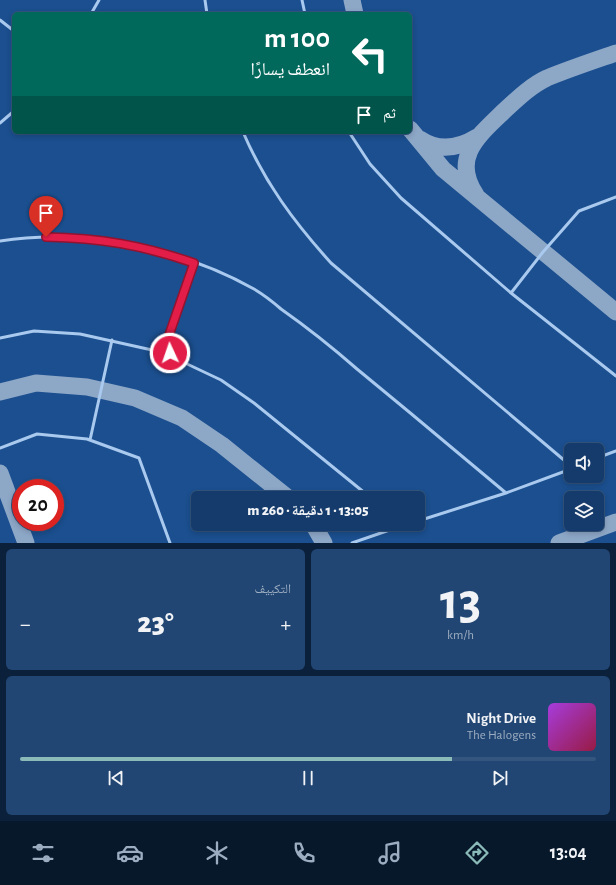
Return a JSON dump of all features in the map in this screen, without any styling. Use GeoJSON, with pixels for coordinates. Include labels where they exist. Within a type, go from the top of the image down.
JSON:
{"type":"FeatureCollection","features":[{"type":"Feature","properties":{"kind":"lane"},"geometry":{"type":"LineString","coordinates":[[92,12],[98,0]]}},
{"type":"Feature","properties":{"kind":"lane"},"geometry":{"type":"LineString","coordinates":[[205,0],[207,12]]}},
{"type":"Feature","properties":{"kind":"lane"},"geometry":{"type":"LineString","coordinates":[[302,0],[305,12]]}},
{"type":"Feature","properties":{"kind":"lane"},"geometry":{"type":"LineString","coordinates":[[0,20],[12,29]]}},
{"type":"Feature","properties":{"kind":"lane"},"geometry":{"type":"LineString","coordinates":[[0,123],[12,113]]}},
{"type":"Feature","properties":{"kind":"lane"},"geometry":{"type":"LineString","coordinates":[[244,134],[274,192],[299,228],[331,263],[564,460]]}},
{"type":"Feature","properties":{"kind":"lane"},"geometry":{"type":"LineString","coordinates":[[350,134],[370,164],[401,198],[511,294],[616,376]]}},
{"type":"Feature","properties":{"kind":"lane"},"geometry":{"type":"LineString","coordinates":[[511,294],[543,252],[579,211],[616,197]]}},
{"type":"Feature","properties":{"kind":"lane"},"geometry":{"type":"LineString","coordinates":[[0,240],[23,237],[57,237],[121,242],[160,251],[221,273],[255,290],[313,331],[506,493]]}},
{"type":"Feature","properties":{"kind":"lane"},"geometry":{"type":"LineString","coordinates":[[174,358],[170,353],[168,338],[194,263]]}},
{"type":"Feature","properties":{"kind":"lane"},"geometry":{"type":"LineString","coordinates":[[0,338],[34,330],[80,334],[152,350],[174,358],[221,380],[254,403],[362,491]]}},
{"type":"Feature","properties":{"kind":"lane"},"geometry":{"type":"LineString","coordinates":[[152,350],[168,338]]}},
{"type":"Feature","properties":{"kind":"lane"},"geometry":{"type":"LineString","coordinates":[[90,440],[112,340]]}},
{"type":"Feature","properties":{"kind":"lane"},"geometry":{"type":"LineString","coordinates":[[0,448],[37,434],[90,440],[139,458],[170,543]]}},
{"type":"Feature","properties":{"kind":"lane"},"geometry":{"type":"LineString","coordinates":[[604,455],[616,450]]}},
{"type":"Feature","properties":{"kind":"lane"},"geometry":{"type":"LineString","coordinates":[[425,518],[506,493],[564,472]]}},
{"type":"Feature","properties":{"kind":"lane"},"geometry":{"type":"LineString","coordinates":[[352,543],[385,531]]}},
{"type":"Feature","properties":{"kind":"taxiway"},"geometry":{"type":"LineString","coordinates":[[352,0],[355,12]]}},
{"type":"Feature","properties":{"kind":"taxiway"},"geometry":{"type":"LineString","coordinates":[[476,195],[469,182],[466,170],[467,159],[477,139],[485,130],[518,98],[541,81],[564,71],[616,53]]}},
{"type":"Feature","properties":{"kind":"taxiway"},"geometry":{"type":"LineString","coordinates":[[412,131],[443,169],[616,312]]}},
{"type":"Feature","properties":{"kind":"taxiway"},"geometry":{"type":"LineString","coordinates":[[420,139],[434,146],[449,147],[463,144],[477,137]]}},
{"type":"Feature","properties":{"kind":"taxiway"},"geometry":{"type":"LineString","coordinates":[[0,392],[36,383],[87,387],[135,398],[182,418],[222,445],[279,491]]}},
{"type":"Feature","properties":{"kind":"taxiway"},"geometry":{"type":"LineString","coordinates":[[0,473],[26,543]]}},
{"type":"Feature","properties":{"kind":"taxiway"},"geometry":{"type":"LineString","coordinates":[[559,543],[616,522]]}},
{"type":"Feature","properties":{"kind":"taxiway"},"geometry":{"type":"LineString","coordinates":[[317,531],[324,543]]}},
{"type":"Feature","properties":{"kind":"route"},"geometry":{"type":"LineString","coordinates":[[46,237],[121,242],[160,251],[194,263],[168,338],[170,353]]}}]}
